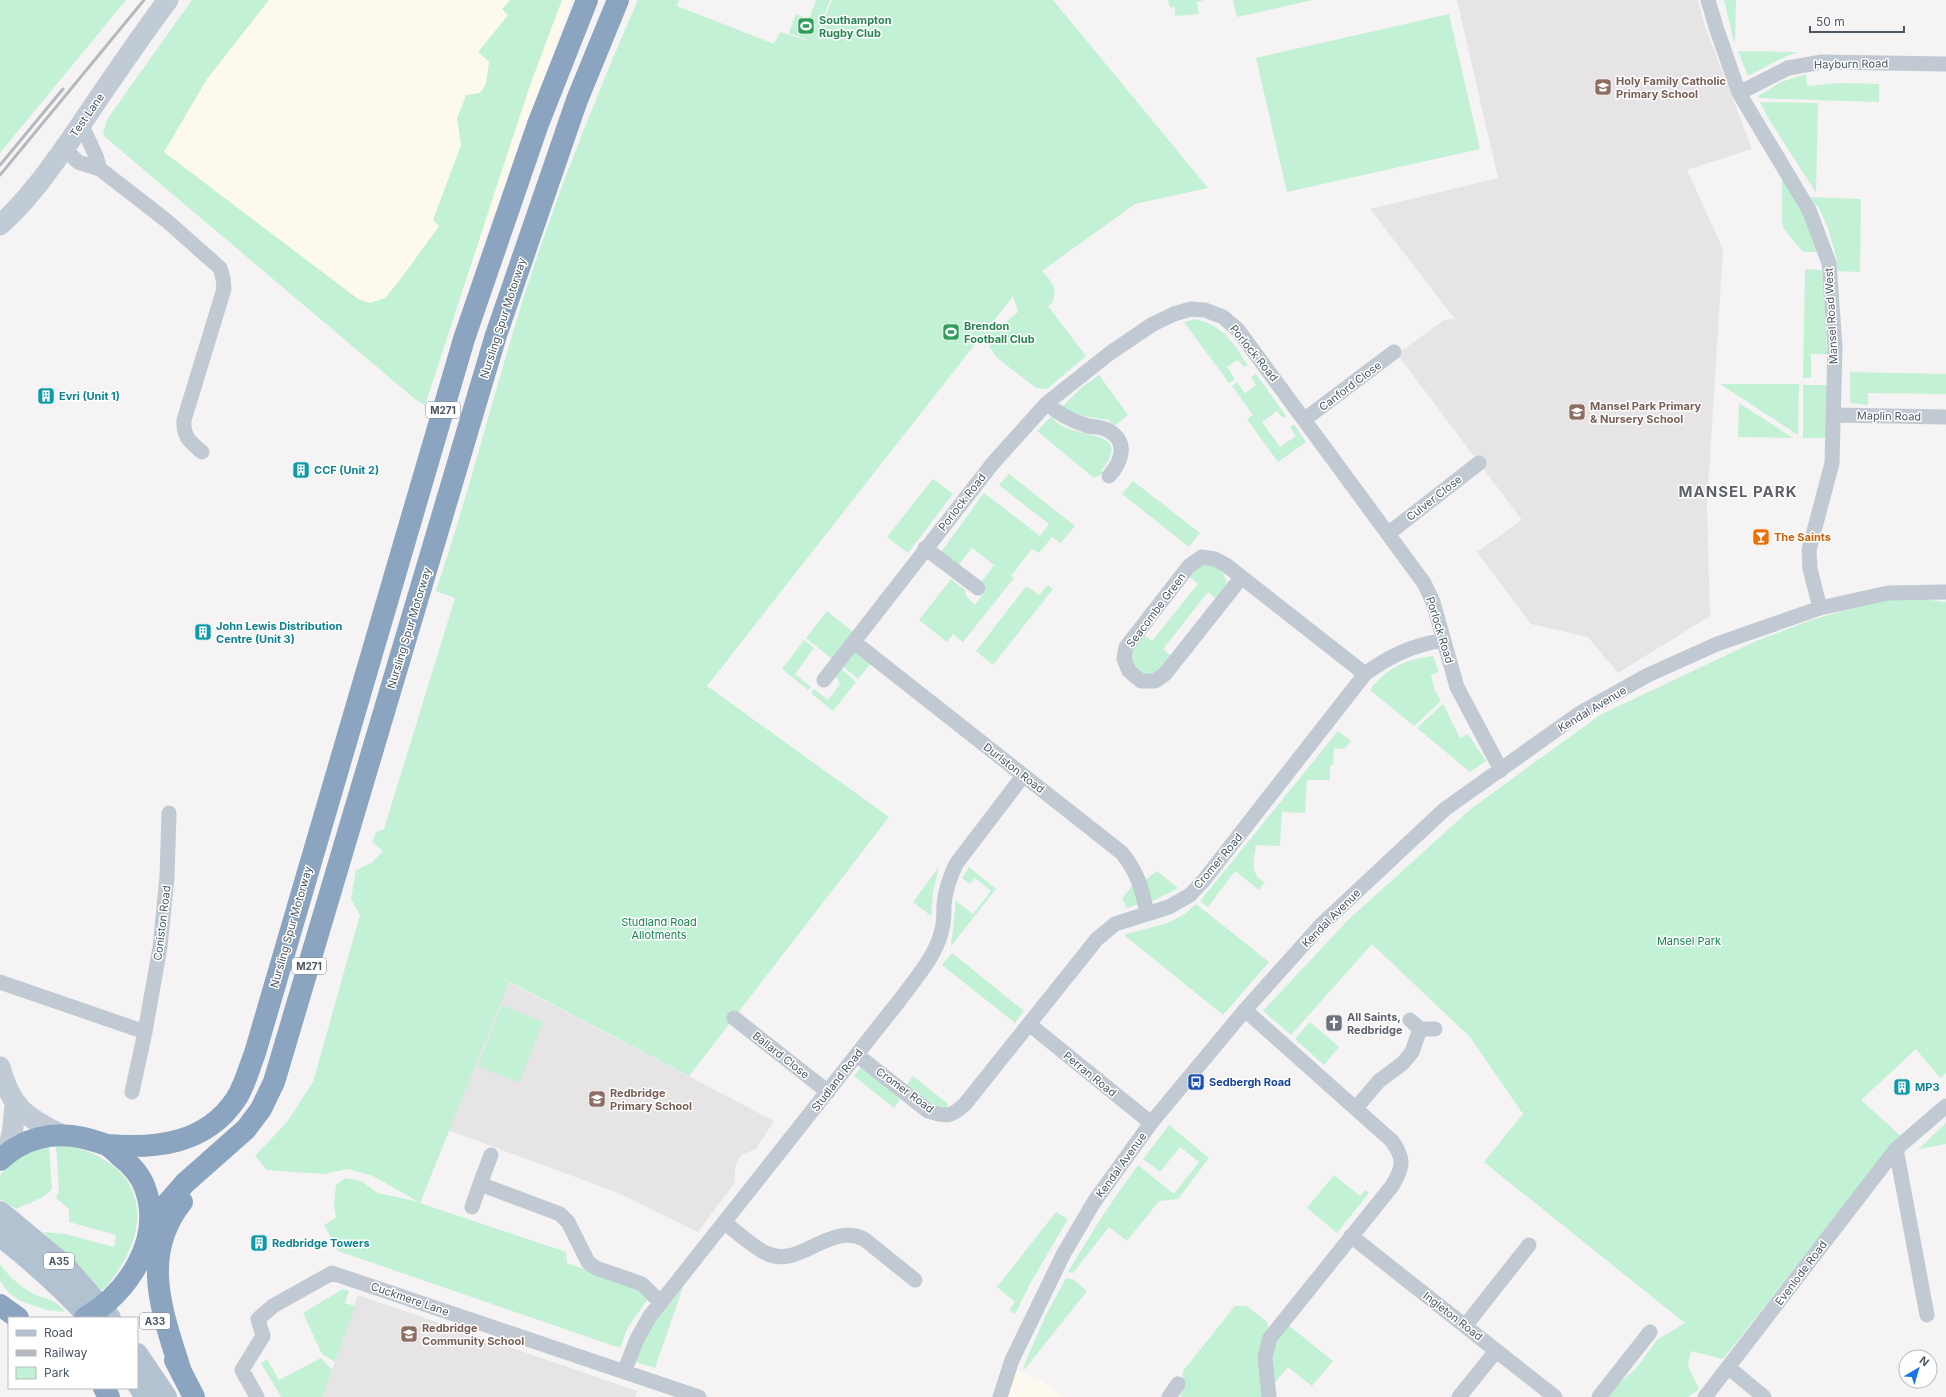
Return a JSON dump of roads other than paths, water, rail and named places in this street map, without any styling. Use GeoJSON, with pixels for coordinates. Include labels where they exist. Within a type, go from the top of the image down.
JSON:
{"type":"FeatureCollection","features":[{"type":"Feature","properties":{"kind":"highway","name":"Nursling Spur Motorway"},"geometry":{"type":"LineString","coordinates":[[107,1145],[135,1147],[159,1145],[187,1139],[215,1122],[229,1108],[240,1092],[255,1053],[464,339],[538,124],[587,0]]}},
{"type":"Feature","properties":{"kind":"highway","name":"Nursling Spur Motorway"},"geometry":{"type":"LineString","coordinates":[[150,1222],[185,1183],[246,1129],[266,1099],[278,1071],[496,335],[577,100],[618,0]]}},
{"type":"Feature","properties":{"kind":"highway","name":"M271"},"geometry":{"type":"LineString","coordinates":[[181,1372],[160,1299],[158,1261],[161,1242],[168,1224],[181,1203],[194,1187],[227,1157],[246,1129]]}},
{"type":"Feature","properties":{"kind":"highway"},"geometry":{"type":"LineString","coordinates":[[4,1156],[26,1142],[37,1138],[62,1135],[91,1140],[107,1145],[131,1166],[140,1178],[148,1198],[150,1222],[137,1266],[128,1281],[113,1297],[86,1317]]}},
{"type":"Feature","properties":{"kind":"highway","name":"A33"},"geometry":{"type":"LineString","coordinates":[[137,1266],[157,1326],[194,1397]]}},
{"type":"Feature","properties":{"kind":"highway"},"geometry":{"type":"LineString","coordinates":[[0,1305],[17,1317]]}},
{"type":"Feature","properties":{"kind":"main road","name":"A35"},"geometry":{"type":"LineString","coordinates":[[0,1212],[65,1266],[109,1317]]}},
{"type":"Feature","properties":{"kind":"main road","name":"A35"},"geometry":{"type":"LineString","coordinates":[[0,1236],[35,1263],[67,1293],[89,1317]]}},
{"type":"Feature","properties":{"kind":"main road"},"geometry":{"type":"LineString","coordinates":[[138,1356],[159,1396]]}},
{"type":"Feature","properties":{"kind":"main road"},"geometry":{"type":"LineString","coordinates":[[138,1384],[159,1396]]}},
{"type":"Feature","properties":{"kind":"street","name":"Test Lane"},"geometry":{"type":"LineString","coordinates":[[0,225],[26,200],[46,175],[124,59],[168,0]]}},
{"type":"Feature","properties":{"kind":"street","name":"Mansel Road West"},"geometry":{"type":"LineString","coordinates":[[1708,0],[1739,93],[1809,210],[1829,263],[1835,347],[1832,463],[1809,550],[1810,568],[1820,608]]}},
{"type":"Feature","properties":{"kind":"street","name":"Hayburn Road"},"geometry":{"type":"LineString","coordinates":[[1739,93],[1788,68],[1822,62],[1946,64]]}},
{"type":"Feature","properties":{"kind":"street"},"geometry":{"type":"LineString","coordinates":[[81,124],[96,156],[100,169]]}},
{"type":"Feature","properties":{"kind":"street"},"geometry":{"type":"LineString","coordinates":[[64,148],[78,162],[100,169],[167,221],[220,268],[224,289],[184,420],[184,430],[187,438],[202,452]]}},
{"type":"Feature","properties":{"kind":"street","name":"Porlock Road"},"geometry":{"type":"LineString","coordinates":[[824,680],[925,548],[993,463],[1047,403],[1110,353],[1153,324],[1191,309],[1205,310],[1223,317],[1238,330],[1424,582],[1433,602],[1457,687],[1501,770]]}},
{"type":"Feature","properties":{"kind":"street","name":"Canford Close"},"geometry":{"type":"LineString","coordinates":[[1305,419],[1394,352]]}},
{"type":"Feature","properties":{"kind":"street"},"geometry":{"type":"LineString","coordinates":[[1047,403],[1057,413],[1072,420],[1110,431],[1116,437],[1121,448],[1125,467],[1109,476]]}},
{"type":"Feature","properties":{"kind":"street","name":"Maplin Road"},"geometry":{"type":"LineString","coordinates":[[1833,415],[1946,417]]}},
{"type":"Feature","properties":{"kind":"street","name":"Culver Close"},"geometry":{"type":"LineString","coordinates":[[1389,533],[1479,463]]}},
{"type":"Feature","properties":{"kind":"street"},"geometry":{"type":"LineString","coordinates":[[925,548],[975,580]]}},
{"type":"Feature","properties":{"kind":"street","name":"Seacombe Green"},"geometry":{"type":"LineString","coordinates":[[1241,578],[1165,674],[1155,681],[1141,681],[1129,671],[1124,659],[1126,647],[1189,566],[1202,557],[1215,559],[1226,565],[1365,674]]}},
{"type":"Feature","properties":{"kind":"street","name":"Kendal Avenue"},"geometry":{"type":"LineString","coordinates":[[1000,1397],[1012,1360],[1064,1253],[1094,1202],[1151,1123],[1245,1010],[1321,925],[1445,809],[1580,713],[1648,675],[1716,644],[1820,608],[1888,593],[1946,592]]}},
{"type":"Feature","properties":{"kind":"street","name":"Cromer Road"},"geometry":{"type":"LineString","coordinates":[[857,1054],[928,1111],[942,1116],[955,1113],[965,1104],[1097,939],[1115,924],[1169,907],[1190,895],[1204,880],[1365,674],[1388,658],[1416,646],[1443,640]]}},
{"type":"Feature","properties":{"kind":"street","name":"Durlston Road"},"geometry":{"type":"LineString","coordinates":[[854,642],[1122,853],[1133,867],[1140,882],[1147,913]]}},
{"type":"Feature","properties":{"kind":"street","name":"Studland Road"},"geometry":{"type":"LineString","coordinates":[[624,1372],[637,1339],[650,1316],[828,1092],[899,1001],[930,958],[938,941],[943,924],[944,904],[948,880],[956,864],[1023,776]]}},
{"type":"Feature","properties":{"kind":"street","name":"Coniston Road"},"geometry":{"type":"LineString","coordinates":[[132,1092],[145,1032],[160,947],[167,877],[169,813]]}},
{"type":"Feature","properties":{"kind":"street"},"geometry":{"type":"LineString","coordinates":[[0,982],[145,1032]]}},
{"type":"Feature","properties":{"kind":"street"},"geometry":{"type":"LineString","coordinates":[[1245,1010],[1392,1141],[1399,1151],[1402,1161],[1399,1175],[1270,1338],[1265,1357],[1269,1397]]}},
{"type":"Feature","properties":{"kind":"street","name":"Ballard Close"},"geometry":{"type":"LineString","coordinates":[[734,1018],[828,1092]]}},
{"type":"Feature","properties":{"kind":"street","name":"Perran Road"},"geometry":{"type":"LineString","coordinates":[[1029,1024],[1151,1123]]}},
{"type":"Feature","properties":{"kind":"street"},"geometry":{"type":"LineString","coordinates":[[1356,1108],[1379,1081],[1403,1063],[1412,1052],[1422,1026]]}},
{"type":"Feature","properties":{"kind":"street"},"geometry":{"type":"LineString","coordinates":[[0,1067],[6,1087],[15,1104],[36,1120],[62,1135]]}},
{"type":"Feature","properties":{"kind":"street"},"geometry":{"type":"LineString","coordinates":[[4,1156],[14,1128],[15,1104]]}},
{"type":"Feature","properties":{"kind":"street","name":"Evenlode Road"},"geometry":{"type":"LineString","coordinates":[[1705,1397],[1896,1149],[1946,1106]]}},
{"type":"Feature","properties":{"kind":"street"},"geometry":{"type":"LineString","coordinates":[[1896,1149],[1927,1315]]}},
{"type":"Feature","properties":{"kind":"street"},"geometry":{"type":"LineString","coordinates":[[472,1207],[491,1155]]}},
{"type":"Feature","properties":{"kind":"street"},"geometry":{"type":"LineString","coordinates":[[480,1184],[560,1214],[568,1222],[588,1262],[596,1268],[642,1284],[661,1303]]}},
{"type":"Feature","properties":{"kind":"street"},"geometry":{"type":"LineString","coordinates":[[724,1222],[766,1253],[778,1257],[789,1256],[833,1237],[844,1234],[856,1235],[864,1239],[915,1280]]}},
{"type":"Feature","properties":{"kind":"street","name":"Ingleton Road"},"geometry":{"type":"LineString","coordinates":[[1351,1236],[1555,1397]]}},
{"type":"Feature","properties":{"kind":"street"},"geometry":{"type":"LineString","coordinates":[[1465,1326],[1529,1245]]}},
{"type":"Feature","properties":{"kind":"street","name":"Cuckmere Lane"},"geometry":{"type":"LineString","coordinates":[[257,1397],[242,1370],[263,1336],[258,1319],[273,1306],[332,1273],[700,1397]]}},
{"type":"Feature","properties":{"kind":"street"},"geometry":{"type":"LineString","coordinates":[[1599,1397],[1650,1332]]}},
{"type":"Feature","properties":{"kind":"street"},"geometry":{"type":"LineString","coordinates":[[1459,1397],[1496,1351]]}},
{"type":"Feature","properties":{"kind":"street"},"geometry":{"type":"LineString","coordinates":[[1728,1368],[1764,1397]]}},
{"type":"Feature","properties":{"kind":"street"},"geometry":{"type":"LineString","coordinates":[[1165,1394],[1178,1384]]}},
{"type":"Feature","properties":{"kind":"railway"},"geometry":{"type":"LineString","coordinates":[[0,175],[144,0]]}},
{"type":"Feature","properties":{"kind":"railway"},"geometry":{"type":"LineString","coordinates":[[0,165],[63,89]]}},
{"type":"Feature","properties":{"kind":"place","name":"Southampton Rugby Club"},"geometry":{"type":"Point","coordinates":[806,26]}},
{"type":"Feature","properties":{"kind":"place","name":"Holy Family Catholic Primary School"},"geometry":{"type":"Point","coordinates":[1603,87]}},
{"type":"Feature","properties":{"kind":"place","name":"Brendon Football Club"},"geometry":{"type":"Point","coordinates":[951,332]}},
{"type":"Feature","properties":{"kind":"place","name":"Evri (Unit 1)"},"geometry":{"type":"Point","coordinates":[46,396]}},
{"type":"Feature","properties":{"kind":"place","name":"Mansel Park Primary & Nursery School"},"geometry":{"type":"Point","coordinates":[1577,412]}},
{"type":"Feature","properties":{"kind":"place","name":"CCF (Unit 2)"},"geometry":{"type":"Point","coordinates":[301,470]}},
{"type":"Feature","properties":{"kind":"place","name":"The Saints"},"geometry":{"type":"Point","coordinates":[1761,537]}},
{"type":"Feature","properties":{"kind":"place","name":"John Lewis Distribution Centre (Unit 3)"},"geometry":{"type":"Point","coordinates":[203,632]}},
{"type":"Feature","properties":{"kind":"place","name":"All Saints, Redbridge"},"geometry":{"type":"Point","coordinates":[1334,1023]}},
{"type":"Feature","properties":{"kind":"place","name":"Sedbergh Road"},"geometry":{"type":"Point","coordinates":[1196,1082]}},
{"type":"Feature","properties":{"kind":"place","name":"MP3"},"geometry":{"type":"Point","coordinates":[1902,1087]}},
{"type":"Feature","properties":{"kind":"place","name":"Redbridge Primary School"},"geometry":{"type":"Point","coordinates":[597,1099]}},
{"type":"Feature","properties":{"kind":"place","name":"Redbridge Towers"},"geometry":{"type":"Point","coordinates":[259,1243]}},
{"type":"Feature","properties":{"kind":"place","name":"Redbridge Community School"},"geometry":{"type":"Point","coordinates":[409,1334]}},
{"type":"Feature","properties":{"kind":"district","name":"MANSEL PARK"},"geometry":{"type":"Point","coordinates":[1738,492]}},
{"type":"Feature","properties":{"kind":"park label","name":"Studland Road Allotments"},"geometry":{"type":"Point","coordinates":[659,928]}},
{"type":"Feature","properties":{"kind":"park label","name":"Mansel Park"},"geometry":{"type":"Point","coordinates":[1689,941]}}]}
